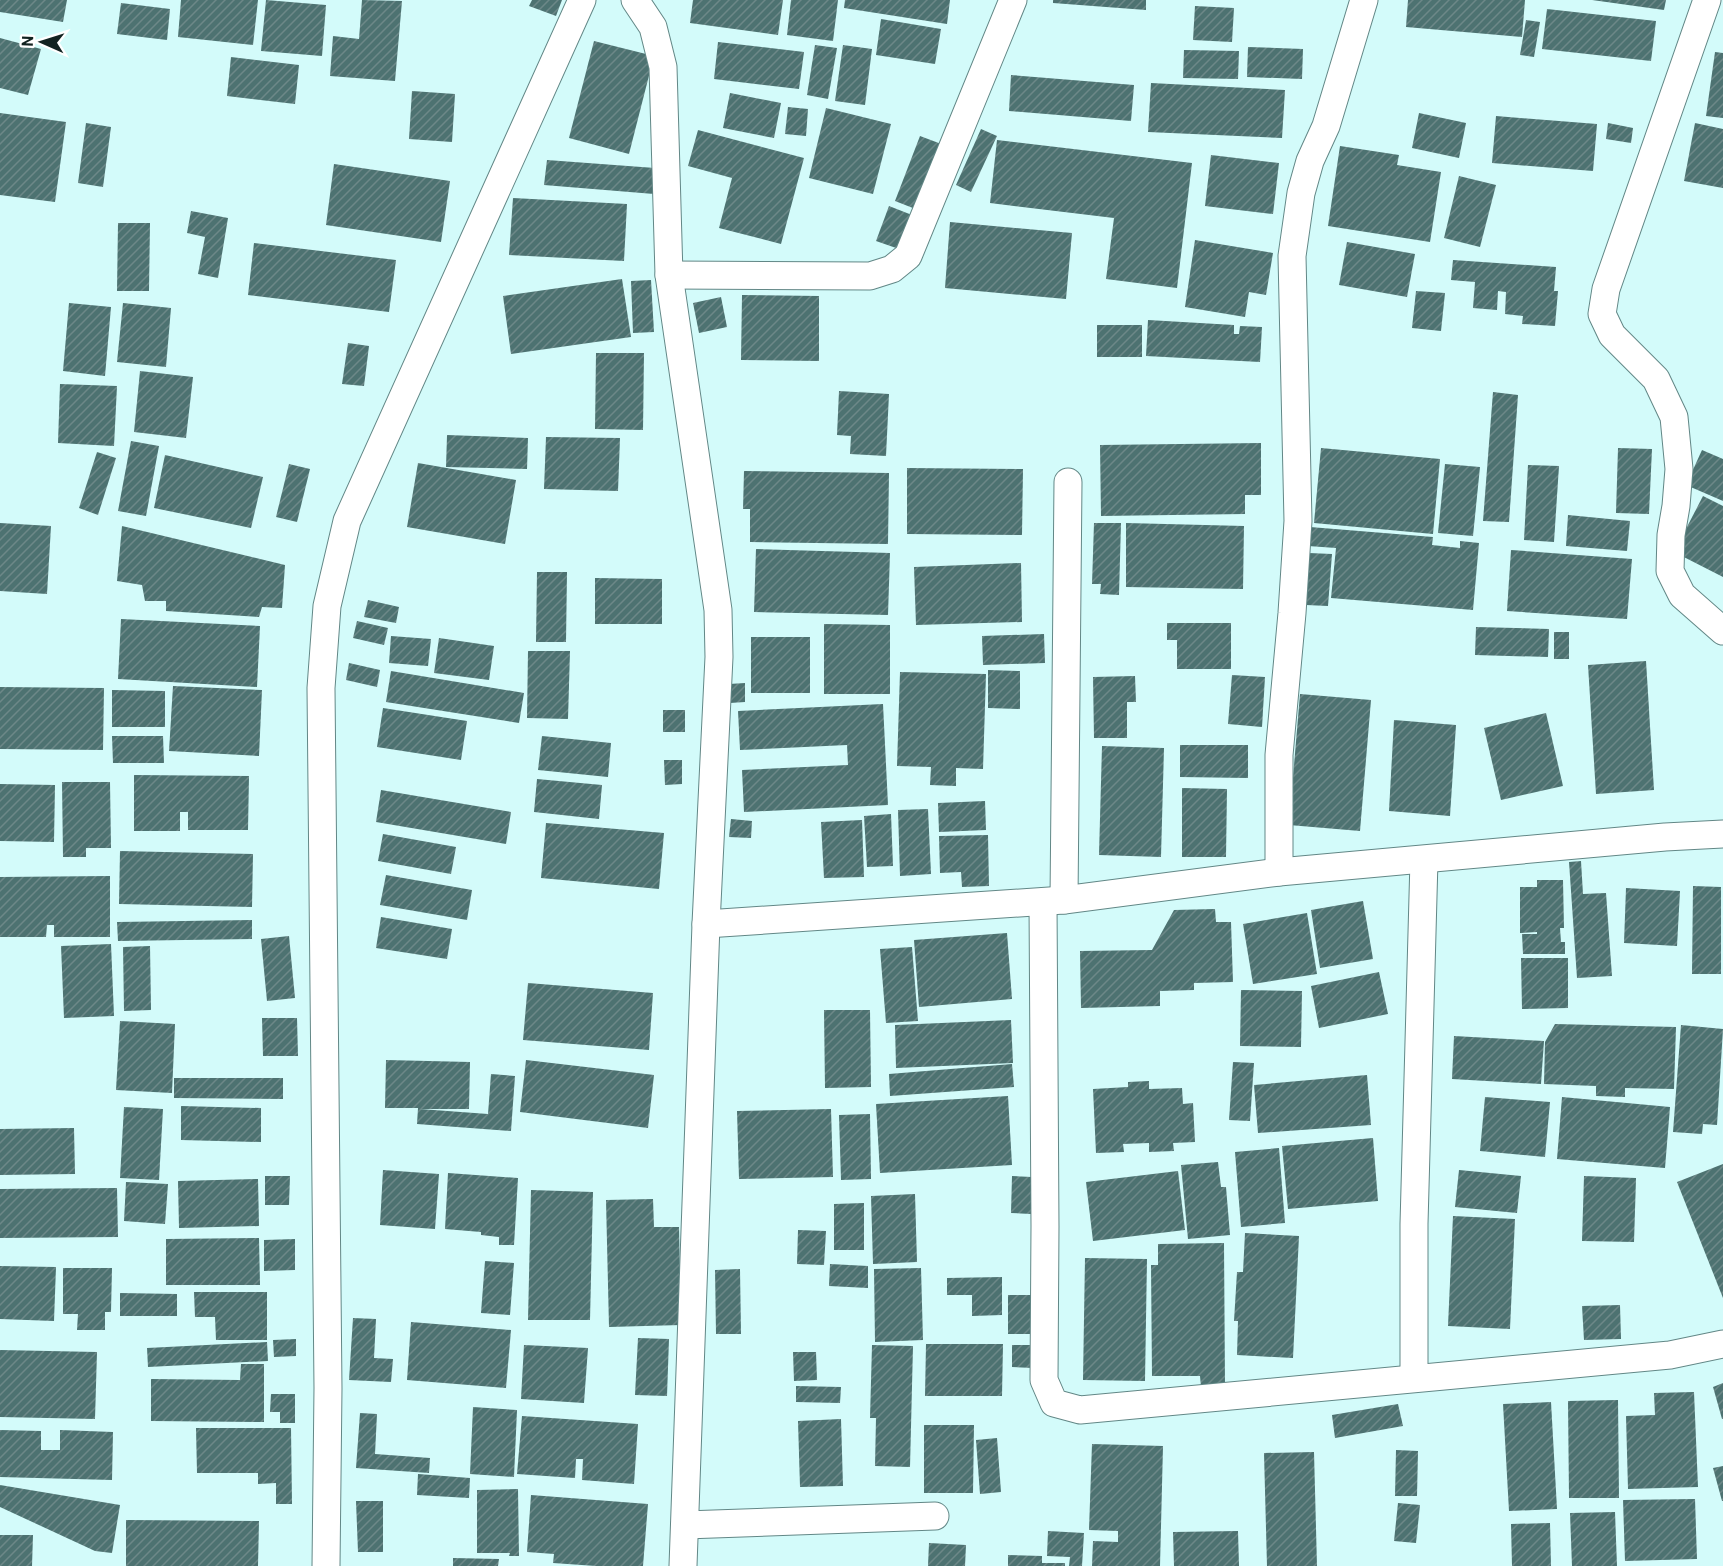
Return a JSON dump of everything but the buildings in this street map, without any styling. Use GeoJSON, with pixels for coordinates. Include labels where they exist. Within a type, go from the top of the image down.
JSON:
{"type":"FeatureCollection","features":[{"type":"Feature","properties":{"kind":"street"},"geometry":{"type":"LineString","coordinates":[[326,1566],[328,1388],[321,688],[327,606],[346,521],[582,0]]}},
{"type":"Feature","properties":{"kind":"street"},"geometry":{"type":"LineString","coordinates":[[635,0],[653,27],[663,67],[669,275],[718,610],[719,657],[706,924],[683,1566]]}},
{"type":"Feature","properties":{"kind":"street"},"geometry":{"type":"LineString","coordinates":[[669,275],[870,276],[892,269],[908,256],[1013,0]]}},
{"type":"Feature","properties":{"kind":"street"},"geometry":{"type":"LineString","coordinates":[[1279,872],[1279,755],[1298,521],[1292,256],[1301,194],[1310,161],[1326,126],[1364,0]]}},
{"type":"Feature","properties":{"kind":"street"},"geometry":{"type":"LineString","coordinates":[[1707,0],[1606,289],[1602,314],[1612,335],[1656,379],[1674,417],[1679,469],[1671,535],[1670,571],[1682,595],[1723,631]]}},
{"type":"Feature","properties":{"kind":"street"},"geometry":{"type":"LineString","coordinates":[[1068,482],[1054,901],[1044,1380],[1054,1403],[1080,1410],[1670,1355],[1723,1344]]}},
{"type":"Feature","properties":{"kind":"street"},"geometry":{"type":"LineString","coordinates":[[706,924],[1054,901],[1279,872],[1665,837],[1723,834]]}},
{"type":"Feature","properties":{"kind":"street"},"geometry":{"type":"LineString","coordinates":[[1414,1378],[1414,1224],[1424,860]]}},
{"type":"Feature","properties":{"kind":"street"},"geometry":{"type":"LineString","coordinates":[[685,1525],[934,1516]]}}]}
